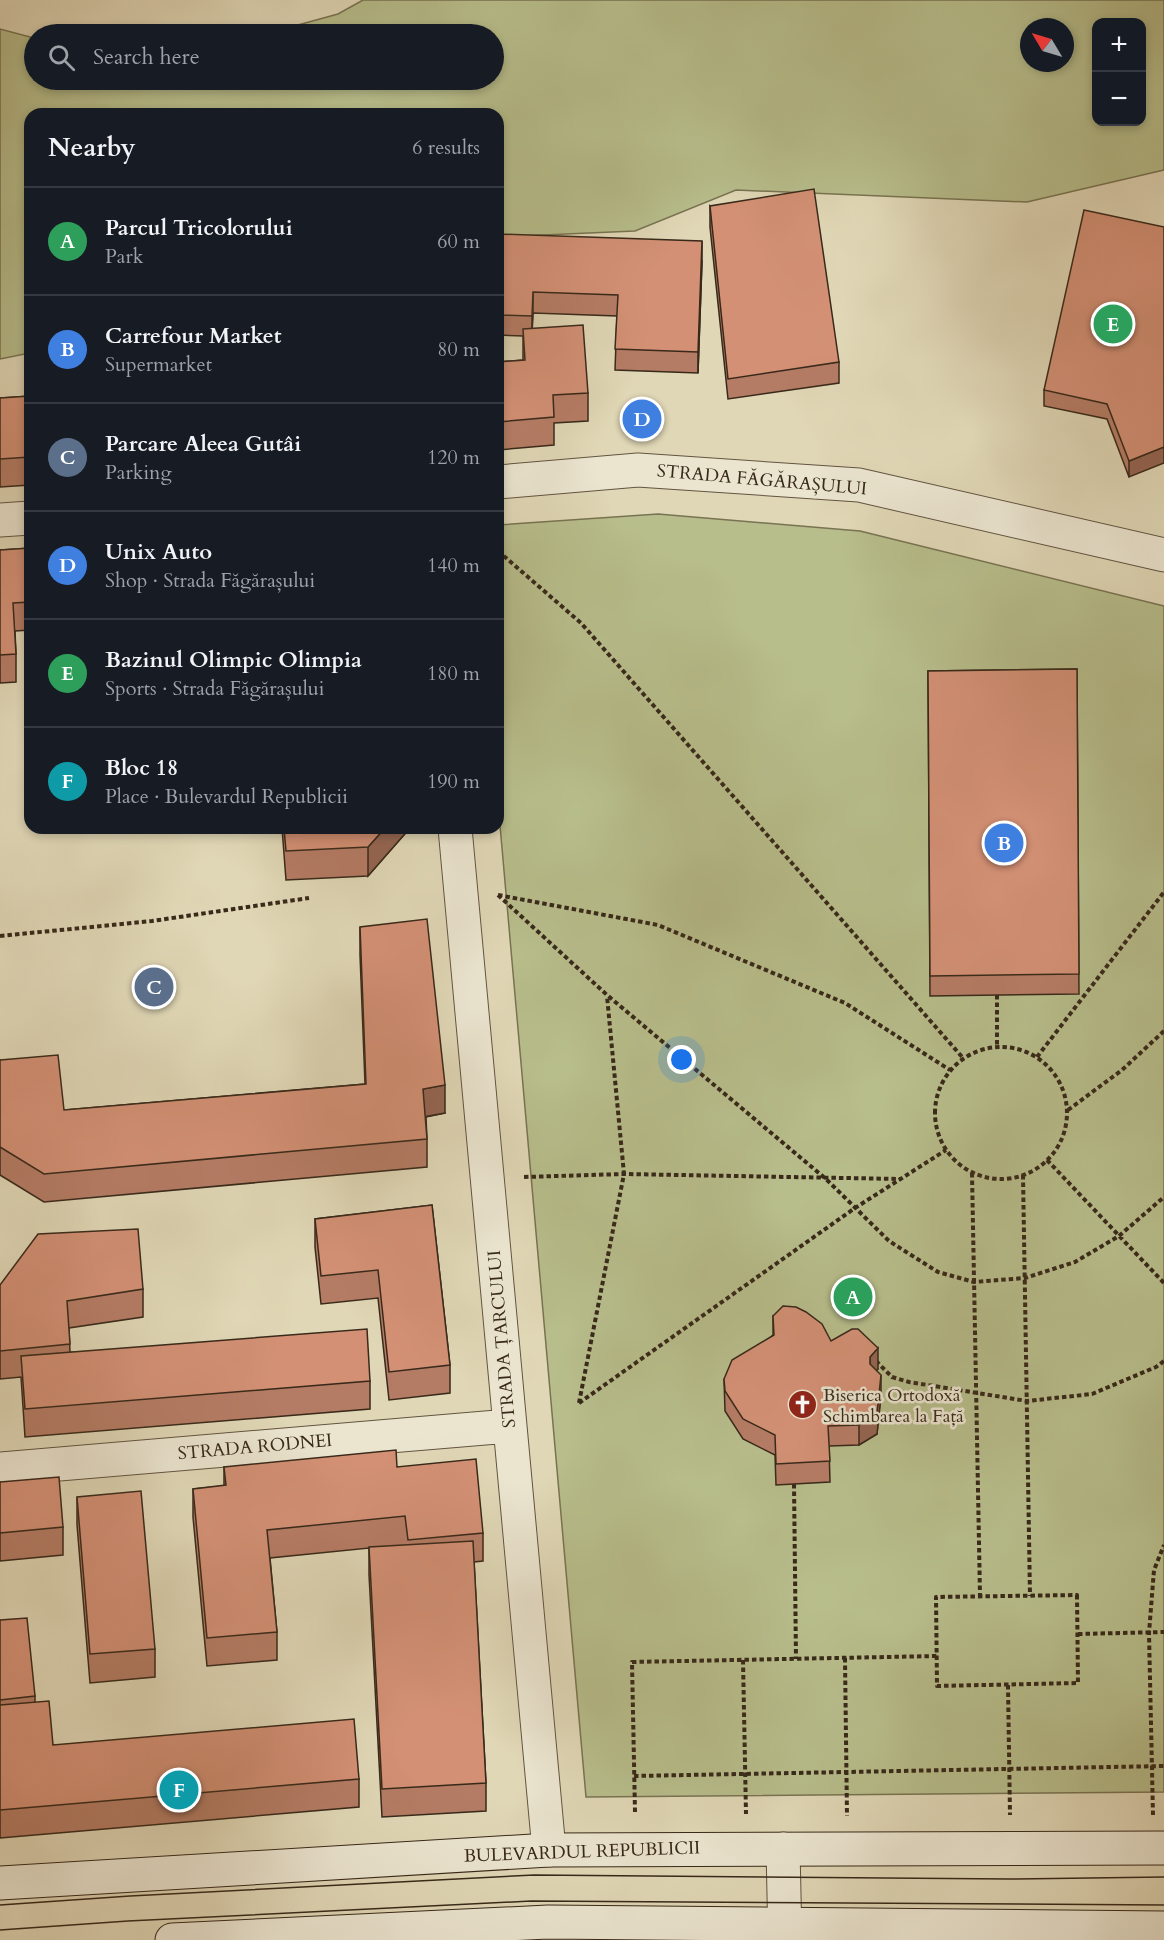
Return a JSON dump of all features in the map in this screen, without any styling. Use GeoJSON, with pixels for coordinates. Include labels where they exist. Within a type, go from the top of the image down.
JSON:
{"type":"FeatureCollection","features":[{"type":"Feature","properties":{"kind":"street","name":"STRADA FĂGĂRAȘULUI"},"geometry":{"type":"LineString","coordinates":[[504,481],[638,470],[860,485],[1164,555]]}},
{"type":"Feature","properties":{"kind":"street"},"geometry":{"type":"LineString","coordinates":[[0,520],[24,518]]}},
{"type":"Feature","properties":{"kind":"street","name":"STRADA ȚARCULUI"},"geometry":{"type":"LineString","coordinates":[[456,834],[549,1850]]}},
{"type":"Feature","properties":{"kind":"street","name":"STRADA RODNEI"},"geometry":{"type":"LineString","coordinates":[[0,1469],[509,1426]]}},
{"type":"Feature","properties":{"kind":"street"},"geometry":{"type":"LineString","coordinates":[[783,1848],[784,1932]]}},
{"type":"Feature","properties":{"kind":"street","name":"BULEVARDUL REPUBLICII"},"geometry":{"type":"LineString","coordinates":[[0,1883],[549,1850],[1164,1848]]}},
{"type":"Feature","properties":{"kind":"street"},"geometry":{"type":"LineString","coordinates":[[172,1940],[327,1936],[548,1922],[784,1932],[1164,1928]]}},
{"type":"Feature","properties":{"kind":"path"},"geometry":{"type":"LineString","coordinates":[[504,556],[581,623],[963,1058]]}},
{"type":"Feature","properties":{"kind":"path"},"geometry":{"type":"LineString","coordinates":[[1037,1057],[1164,892]]}},
{"type":"Feature","properties":{"kind":"path"},"geometry":{"type":"LineString","coordinates":[[950,1070],[845,1003],[658,925],[498,895],[607,995],[826,1179],[889,1241],[938,1272],[974,1282],[1025,1278],[1075,1262],[1119,1236],[1164,1197]]}},
{"type":"Feature","properties":{"kind":"path"},"geometry":{"type":"LineString","coordinates":[[0,936],[152,921],[309,898]]}},
{"type":"Feature","properties":{"kind":"path"},"geometry":{"type":"LineString","coordinates":[[607,995],[624,1174],[579,1403],[855,1208],[946,1150]]}},
{"type":"Feature","properties":{"kind":"path"},"geometry":{"type":"LineString","coordinates":[[997,995],[997,1046]]}},
{"type":"Feature","properties":{"kind":"path"},"geometry":{"type":"LineString","coordinates":[[1068,1110],[1122,1070],[1164,1031]]}},
{"type":"Feature","properties":{"kind":"path"},"geometry":{"type":"LineString","coordinates":[[997,1046],[1018,1048],[1037,1057],[1053,1071],[1064,1089],[1068,1110],[1066,1128],[1059,1146],[1047,1160],[1023,1175],[998,1179],[972,1173],[958,1164],[946,1150],[937,1131],[935,1110],[939,1089],[950,1070],[963,1058],[980,1050],[997,1046]]}},
{"type":"Feature","properties":{"kind":"path"},"geometry":{"type":"LineString","coordinates":[[1047,1160],[1164,1282]]}},
{"type":"Feature","properties":{"kind":"path"},"geometry":{"type":"LineString","coordinates":[[972,1173],[980,1596]]}},
{"type":"Feature","properties":{"kind":"path"},"geometry":{"type":"LineString","coordinates":[[524,1178],[624,1174],[901,1179]]}},
{"type":"Feature","properties":{"kind":"path"},"geometry":{"type":"LineString","coordinates":[[1023,1175],[1030,1596]]}},
{"type":"Feature","properties":{"kind":"path"},"geometry":{"type":"LineString","coordinates":[[869,1354],[892,1377],[976,1394],[1027,1401],[1092,1394],[1164,1361]]}},
{"type":"Feature","properties":{"kind":"path"},"geometry":{"type":"LineString","coordinates":[[794,1484],[796,1659]]}},
{"type":"Feature","properties":{"kind":"path"},"geometry":{"type":"LineString","coordinates":[[1153,1815],[1149,1633],[1154,1570],[1164,1545]]}},
{"type":"Feature","properties":{"kind":"path"},"geometry":{"type":"LineString","coordinates":[[1077,1595],[1078,1683],[937,1686],[936,1598],[980,1596],[1077,1595]]}},
{"type":"Feature","properties":{"kind":"path"},"geometry":{"type":"LineString","coordinates":[[1078,1634],[1164,1632]]}},
{"type":"Feature","properties":{"kind":"path"},"geometry":{"type":"LineString","coordinates":[[635,1812],[633,1662],[937,1656]]}},
{"type":"Feature","properties":{"kind":"path"},"geometry":{"type":"LineString","coordinates":[[845,1658],[848,1816]]}},
{"type":"Feature","properties":{"kind":"path"},"geometry":{"type":"LineString","coordinates":[[743,1660],[746,1814]]}},
{"type":"Feature","properties":{"kind":"path"},"geometry":{"type":"LineString","coordinates":[[1008,1685],[1010,1815]]}},
{"type":"Feature","properties":{"kind":"path"},"geometry":{"type":"LineString","coordinates":[[634,1776],[1164,1766]]}},
{"type":"Feature","properties":{"kind":"green space"},"geometry":{"type":"Polygon","coordinates":[[[363,0],[1164,0],[1164,170],[1027,202],[736,190],[635,231],[504,237],[504,108],[24,108],[24,354],[0,359],[0,29],[24,35],[24,90],[504,90],[504,24],[302,24],[338,14],[363,0]]]}},
{"type":"Feature","properties":{"kind":"green space"},"geometry":{"type":"Polygon","coordinates":[[[658,514],[860,531],[1164,606],[1164,1792],[586,1797],[501,834],[504,834],[504,525],[658,514]]]}},
{"type":"Feature","properties":{"kind":"building"},"geometry":{"type":"Polygon","coordinates":[[[814,189],[839,362],[728,379],[710,206],[814,189]]]}},
{"type":"Feature","properties":{"kind":"building"},"geometry":{"type":"Polygon","coordinates":[[[1084,210],[1164,227],[1164,447],[1129,461],[1107,404],[1044,390],[1084,210]]]}},
{"type":"Feature","properties":{"kind":"building"},"geometry":{"type":"Polygon","coordinates":[[[504,234],[702,241],[698,352],[615,349],[618,295],[533,292],[532,316],[504,315],[504,234]]]}},
{"type":"Feature","properties":{"kind":"building"},"geometry":{"type":"Polygon","coordinates":[[[583,325],[588,393],[553,395],[554,417],[504,421],[504,362],[525,360],[523,329],[583,325]]]}},
{"type":"Feature","properties":{"kind":"building"},"geometry":{"type":"Polygon","coordinates":[[[24,396],[24,457],[0,459],[0,398],[24,396]]]}},
{"type":"Feature","properties":{"kind":"building"},"geometry":{"type":"Polygon","coordinates":[[[24,548],[24,602],[13,603],[16,654],[0,655],[0,550],[24,548]]]}},
{"type":"Feature","properties":{"kind":"building"},"geometry":{"type":"Polygon","coordinates":[[[1077,669],[1079,974],[930,976],[928,671],[1077,669]]]}},
{"type":"Feature","properties":{"kind":"building"},"geometry":{"type":"Polygon","coordinates":[[[285,834],[380,834],[368,847],[286,851],[285,834]]]}},
{"type":"Feature","properties":{"kind":"building"},"geometry":{"type":"Polygon","coordinates":[[[427,919],[445,1085],[423,1089],[427,1139],[44,1174],[0,1147],[0,1060],[58,1055],[64,1110],[366,1084],[360,927],[427,919]]]}},
{"type":"Feature","properties":{"kind":"building"},"geometry":{"type":"Polygon","coordinates":[[[432,1205],[450,1365],[389,1372],[378,1270],[321,1276],[315,1219],[432,1205]]]}},
{"type":"Feature","properties":{"kind":"building"},"geometry":{"type":"Polygon","coordinates":[[[138,1229],[143,1289],[67,1301],[70,1344],[0,1351],[0,1285],[38,1234],[138,1229]]]}},
{"type":"Feature","properties":{"kind":"building","name":"Biserica Ortodoxă Schimbarea la Față"},"geometry":{"type":"Polygon","coordinates":[[[783,1306],[796,1307],[806,1312],[822,1324],[831,1341],[852,1329],[858,1329],[878,1348],[870,1357],[870,1364],[881,1375],[877,1413],[859,1425],[828,1426],[830,1461],[776,1464],[775,1435],[743,1419],[725,1391],[724,1379],[732,1360],[774,1335],[773,1316],[783,1306]]]}},
{"type":"Feature","properties":{"kind":"building"},"geometry":{"type":"Polygon","coordinates":[[[367,1329],[370,1381],[25,1409],[21,1356],[367,1329]]]}},
{"type":"Feature","properties":{"kind":"building"},"geometry":{"type":"Polygon","coordinates":[[[396,1450],[397,1467],[476,1459],[483,1533],[408,1540],[405,1516],[267,1530],[277,1632],[207,1638],[193,1489],[226,1485],[224,1467],[396,1450]]]}},
{"type":"Feature","properties":{"kind":"building"},"geometry":{"type":"Polygon","coordinates":[[[59,1477],[63,1527],[0,1533],[0,1482],[59,1477]]]}},
{"type":"Feature","properties":{"kind":"building"},"geometry":{"type":"Polygon","coordinates":[[[141,1491],[155,1649],[90,1654],[77,1497],[141,1491]]]}},
{"type":"Feature","properties":{"kind":"building"},"geometry":{"type":"Polygon","coordinates":[[[473,1541],[486,1783],[382,1789],[369,1547],[473,1541]]]}},
{"type":"Feature","properties":{"kind":"building"},"geometry":{"type":"Polygon","coordinates":[[[27,1618],[35,1696],[0,1700],[0,1620],[27,1618]]]}},
{"type":"Feature","properties":{"kind":"building"},"geometry":{"type":"Polygon","coordinates":[[[49,1701],[53,1745],[354,1719],[359,1779],[0,1810],[0,1705],[49,1701]]]}},
{"type":"Feature","properties":{"kind":"tram line"},"geometry":{"type":"LineString","coordinates":[[0,1905],[534,1875],[1009,1879],[1164,1877]]}},
{"type":"Feature","properties":{"kind":"tram line"},"geometry":{"type":"LineString","coordinates":[[0,1930],[128,1921],[531,1901],[1164,1905]]}},
{"type":"Feature","properties":{"kind":"place","name":"Bazinul Olimpic Olimpia"},"geometry":{"type":"Point","coordinates":[1113,324]}},
{"type":"Feature","properties":{"kind":"place","name":"Unix Auto"},"geometry":{"type":"Point","coordinates":[642,419]}},
{"type":"Feature","properties":{"kind":"place","name":"Carrefour Market"},"geometry":{"type":"Point","coordinates":[1004,843]}},
{"type":"Feature","properties":{"kind":"place","name":"Parcare Aleea Gutâi"},"geometry":{"type":"Point","coordinates":[154,987]}},
{"type":"Feature","properties":{"kind":"place","name":"Parcul Tricolorului"},"geometry":{"type":"Point","coordinates":[853,1297]}},
{"type":"Feature","properties":{"kind":"place","name":"Biserica Ortodoxă Schimbarea la Față"},"geometry":{"type":"Point","coordinates":[802,1405]}},
{"type":"Feature","properties":{"kind":"place","name":"Bloc 18"},"geometry":{"type":"Point","coordinates":[179,1790]}}]}
